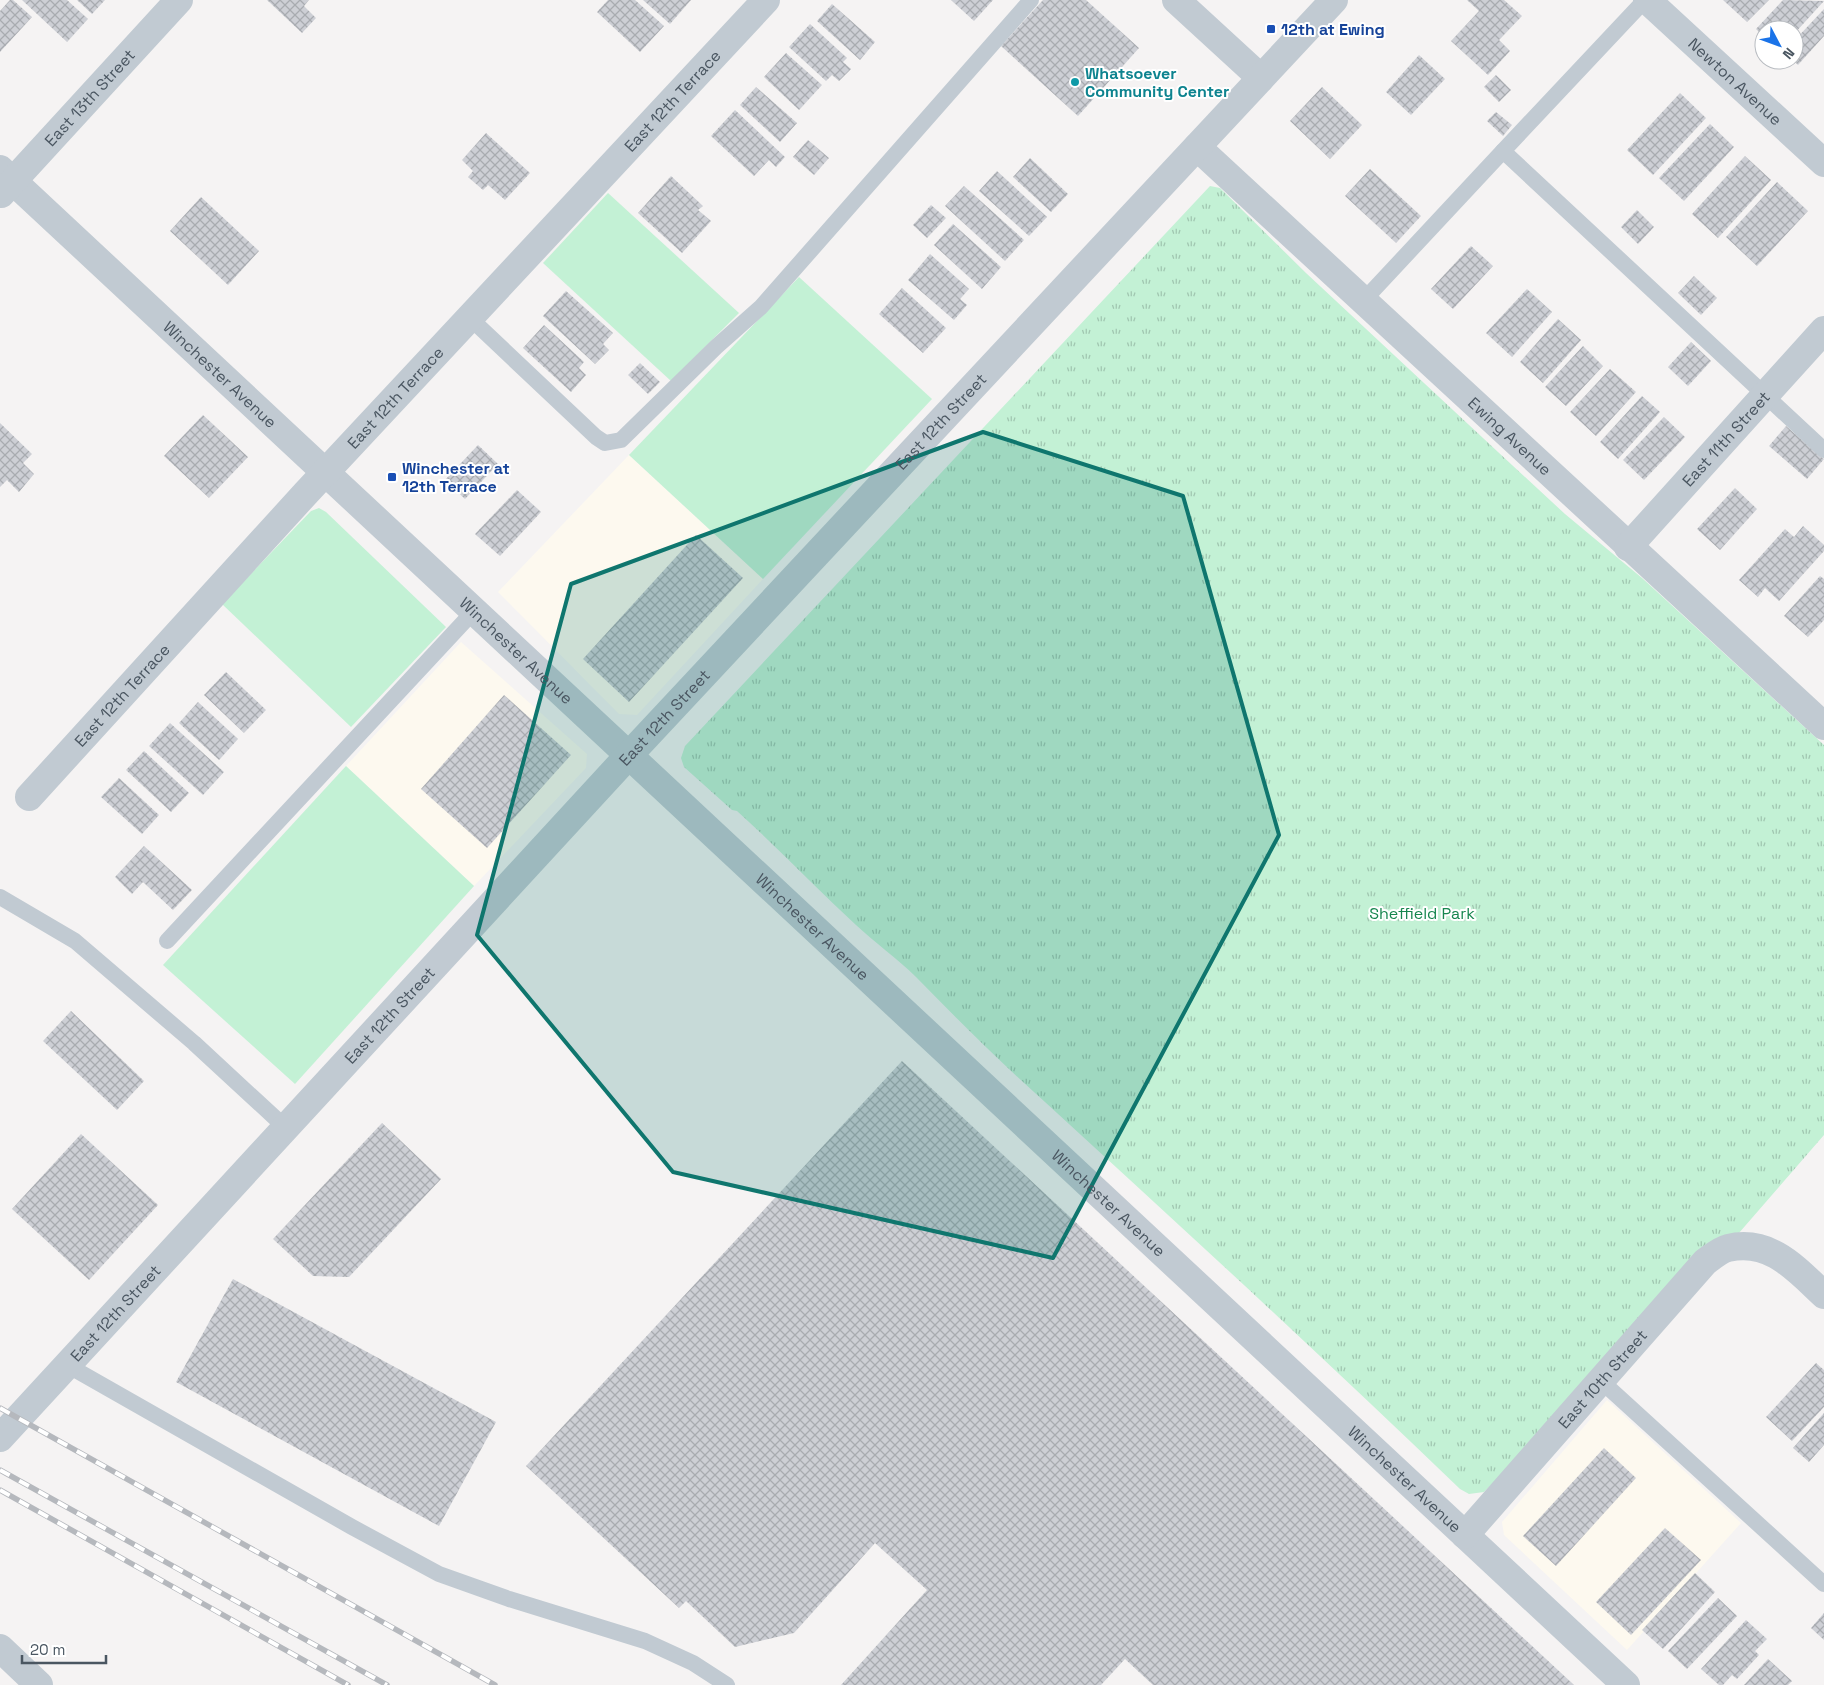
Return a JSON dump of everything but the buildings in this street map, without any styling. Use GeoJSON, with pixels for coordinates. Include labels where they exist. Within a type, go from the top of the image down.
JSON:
{"type":"FeatureCollection","features":[{"type":"Feature","properties":{"kind":"street","name":"East 13th Street"},"geometry":{"type":"LineString","coordinates":[[4,182],[179,0]]}},
{"type":"Feature","properties":{"kind":"street","name":"East 12th Terrace"},"geometry":{"type":"LineString","coordinates":[[29,797],[326,472],[766,0]]}},
{"type":"Feature","properties":{"kind":"street"},"geometry":{"type":"LineString","coordinates":[[1176,0],[1261,78]]}},
{"type":"Feature","properties":{"kind":"street","name":"East 12th Street"},"geometry":{"type":"LineString","coordinates":[[0,1438],[629,754],[1334,0]]}},
{"type":"Feature","properties":{"kind":"street","name":"Newton Avenue"},"geometry":{"type":"LineString","coordinates":[[1646,0],[1824,163]]}},
{"type":"Feature","properties":{"kind":"street","name":"Ewing Avenue"},"geometry":{"type":"LineString","coordinates":[[1196,146],[1824,726]]}},
{"type":"Feature","properties":{"kind":"street","name":"Winchester Avenue"},"geometry":{"type":"LineString","coordinates":[[4,182],[326,472],[1626,1685]]}},
{"type":"Feature","properties":{"kind":"street","name":"East 11th Street"},"geometry":{"type":"LineString","coordinates":[[1628,547],[1824,330]]}},
{"type":"Feature","properties":{"kind":"street","name":"East 10th Street"},"geometry":{"type":"LineString","coordinates":[[1465,1535],[1705,1262],[1727,1248],[1752,1245],[1783,1257],[1824,1295]]}},
{"type":"Feature","properties":{"kind":"street"},"geometry":{"type":"LineString","coordinates":[[0,1648],[39,1685]]}},
{"type":"Feature","properties":{"kind":"lane"},"geometry":{"type":"LineString","coordinates":[[470,318],[596,437],[605,442],[621,440],[716,347],[761,307],[1031,0]]}},
{"type":"Feature","properties":{"kind":"lane"},"geometry":{"type":"LineString","coordinates":[[1364,300],[1646,0]]}},
{"type":"Feature","properties":{"kind":"lane"},"geometry":{"type":"LineString","coordinates":[[1503,151],[1824,450]]}},
{"type":"Feature","properties":{"kind":"lane"},"geometry":{"type":"LineString","coordinates":[[167,941],[474,611]]}},
{"type":"Feature","properties":{"kind":"lane"},"geometry":{"type":"LineString","coordinates":[[0,897],[75,941],[194,1043],[286,1128]]}},
{"type":"Feature","properties":{"kind":"lane"},"geometry":{"type":"LineString","coordinates":[[67,1365],[352,1527],[439,1574],[509,1599],[645,1641],[693,1663],[727,1685]]}},
{"type":"Feature","properties":{"kind":"lane"},"geometry":{"type":"LineString","coordinates":[[1600,1380],[1824,1584]]}},
{"type":"Feature","properties":{"kind":"highlighted area"},"geometry":{"type":"Polygon","coordinates":[[[983,432],[1183,496],[1279,835],[1053,1258],[673,1172],[477,935],[571,584],[983,432]]]}},
{"type":"Feature","properties":{"kind":"shaded area"},"geometry":{"type":"Polygon","coordinates":[[[629,455],[763,579],[637,715],[619,714],[498,592],[629,455]]]}},
{"type":"Feature","properties":{"kind":"shaded area"},"geometry":{"type":"Polygon","coordinates":[[[461,642],[587,754],[586,768],[474,886],[346,766],[461,642]]]}},
{"type":"Feature","properties":{"kind":"shaded area"},"geometry":{"type":"Polygon","coordinates":[[[1607,1400],[1741,1523],[1627,1650],[1504,1535],[1502,1522],[1607,1400]]]}},
{"type":"Feature","properties":{"kind":"green space","name":"Sheffield Park"},"geometry":{"type":"Polygon","coordinates":[[[1210,186],[1220,188],[1306,273],[1565,514],[1642,578],[1824,745],[1824,1135],[1732,1241],[1484,1492],[1469,1494],[1460,1489],[1254,1294],[1012,1072],[909,970],[856,925],[737,811],[732,810],[684,767],[681,758],[685,746],[1210,186]]]}},
{"type":"Feature","properties":{"kind":"green space"},"geometry":{"type":"Polygon","coordinates":[[[608,193],[739,313],[671,381],[543,263],[608,193]]]}},
{"type":"Feature","properties":{"kind":"green space"},"geometry":{"type":"Polygon","coordinates":[[[799,277],[932,399],[763,579],[629,455],[799,277]]]}},
{"type":"Feature","properties":{"kind":"green space"},"geometry":{"type":"Polygon","coordinates":[[[319,508],[326,512],[446,627],[351,727],[222,604],[311,511],[319,508]]]}},
{"type":"Feature","properties":{"kind":"green space"},"geometry":{"type":"Polygon","coordinates":[[[346,766],[474,886],[295,1084],[163,965],[346,766]]]}},
{"type":"Feature","properties":{"kind":"railway"},"geometry":{"type":"LineString","coordinates":[[0,1408],[495,1685]]}},
{"type":"Feature","properties":{"kind":"railway"},"geometry":{"type":"LineString","coordinates":[[0,1470],[387,1685]]}},
{"type":"Feature","properties":{"kind":"railway"},"geometry":{"type":"LineString","coordinates":[[0,1490],[348,1685]]}},
{"type":"Feature","properties":{"kind":"place","name":"12th at Ewing"},"geometry":{"type":"Point","coordinates":[1271,29]}},
{"type":"Feature","properties":{"kind":"place","name":"Whatsoever Community Center"},"geometry":{"type":"Point","coordinates":[1075,82]}},
{"type":"Feature","properties":{"kind":"place","name":"Winchester at 12th Terrace"},"geometry":{"type":"Point","coordinates":[392,477]}}]}
